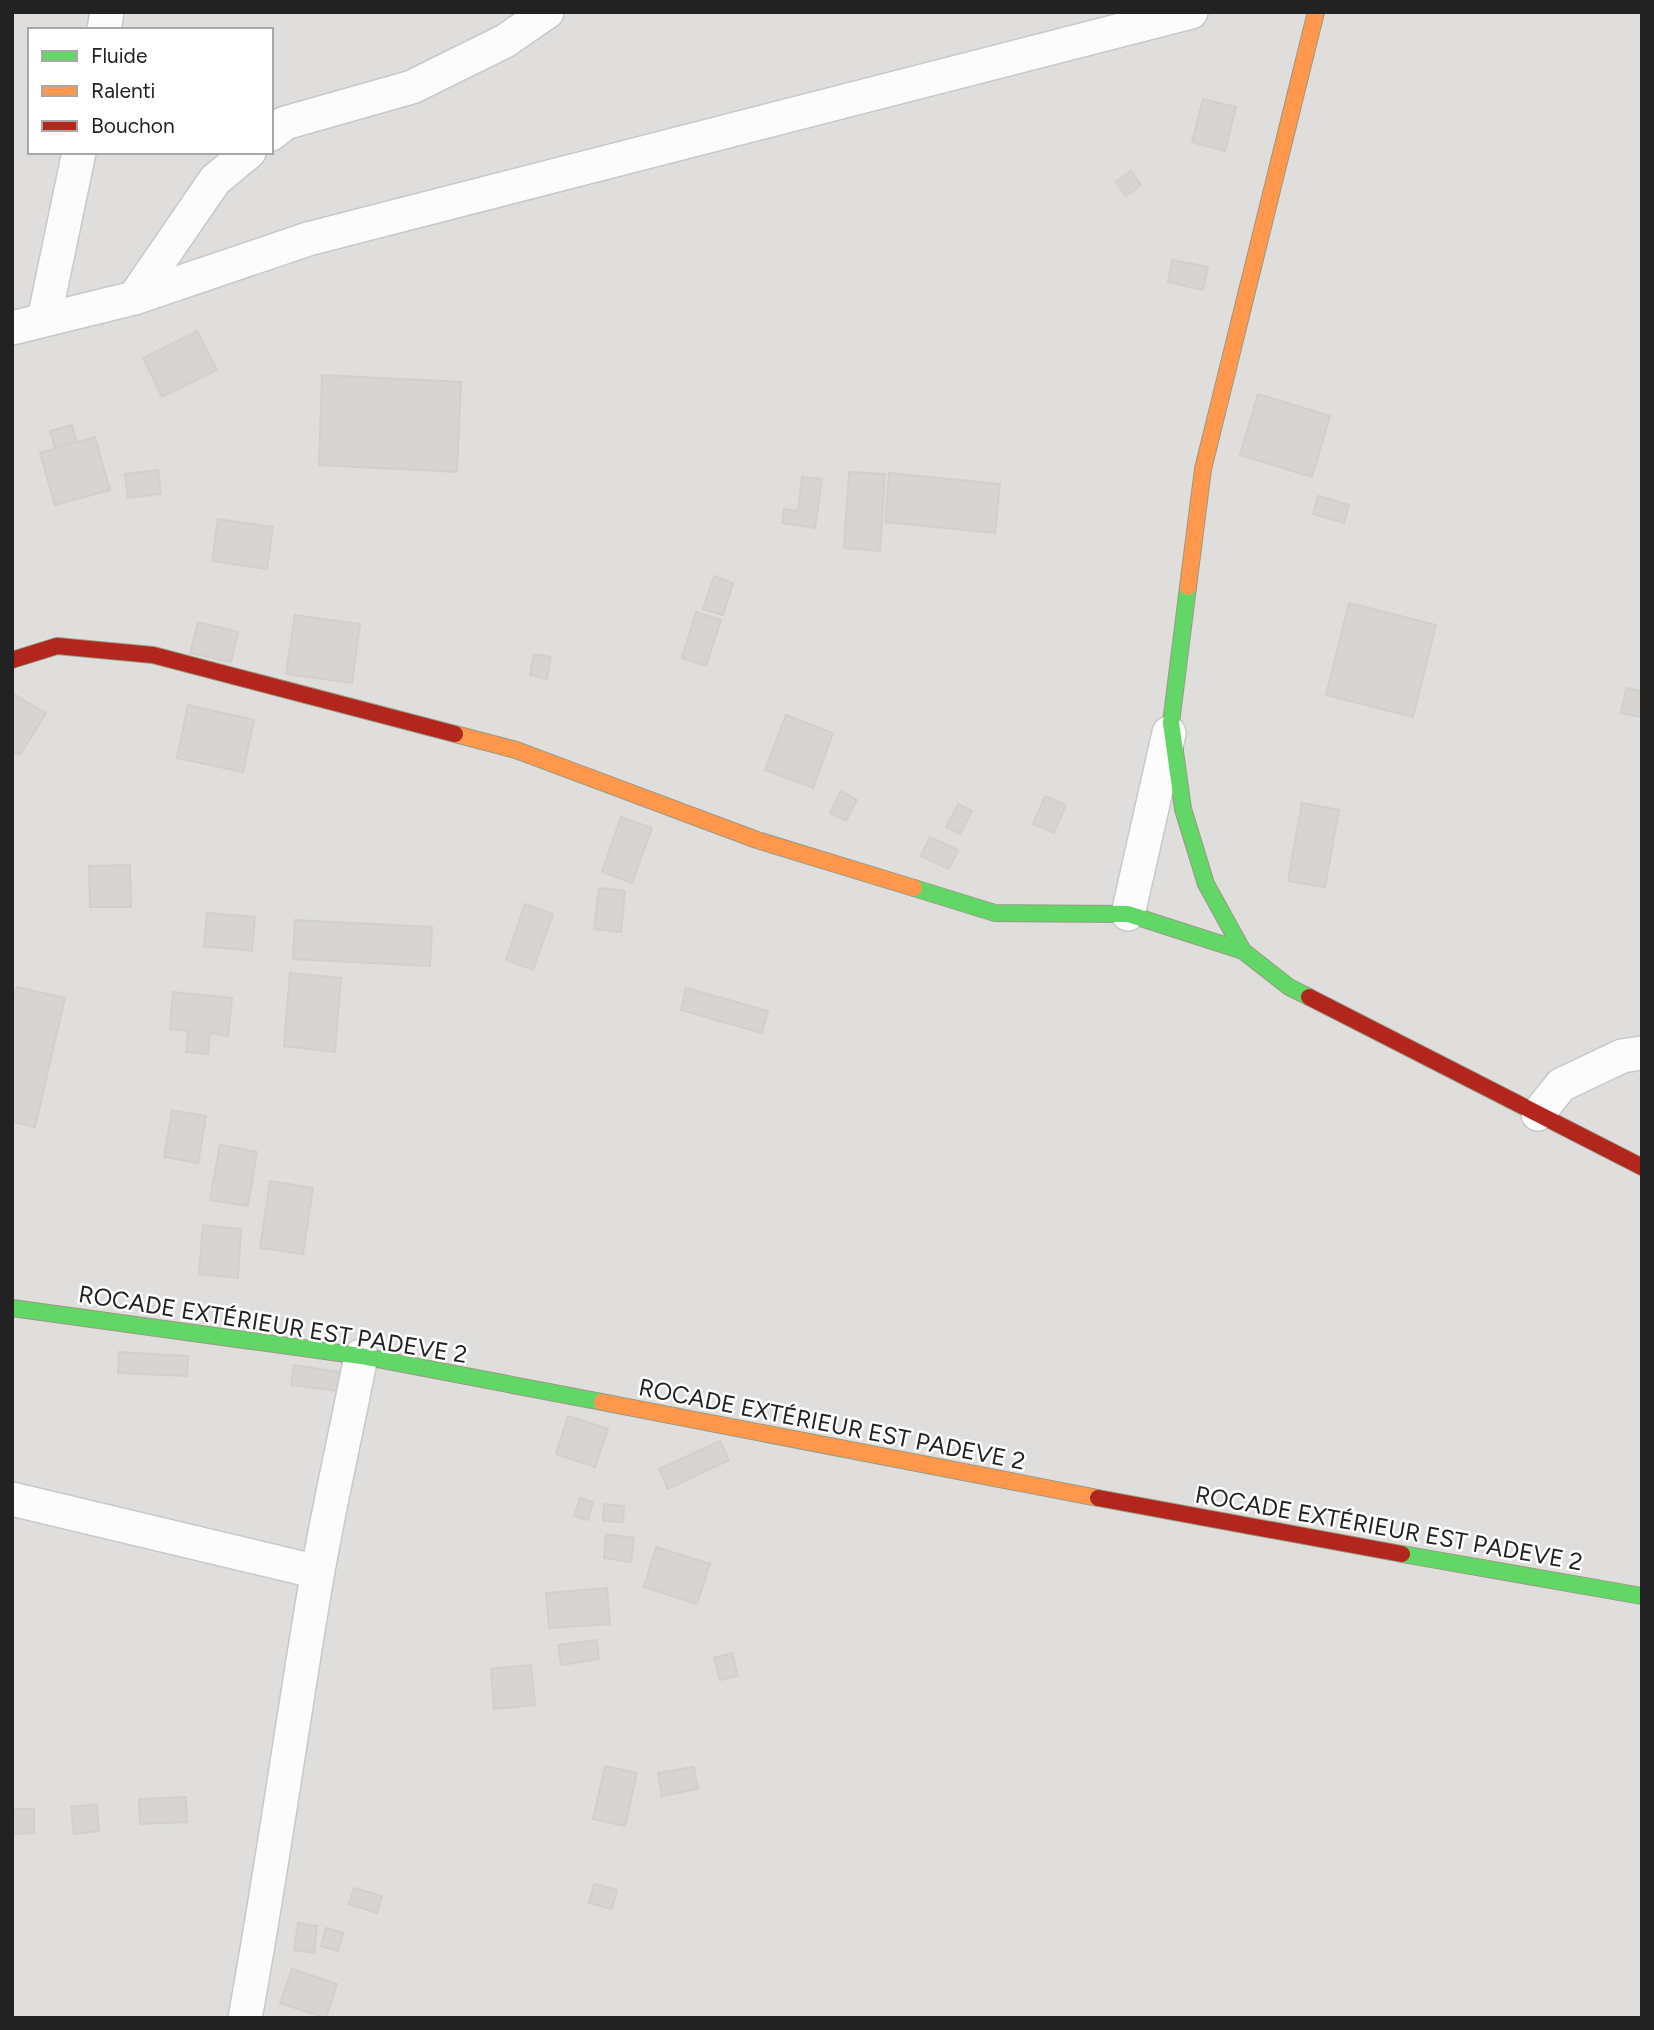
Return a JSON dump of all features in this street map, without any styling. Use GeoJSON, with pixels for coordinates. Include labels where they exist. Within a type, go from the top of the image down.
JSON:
{"type":"FeatureCollection","features":[{"type":"Feature","properties":{"kind":"street"},"geometry":{"type":"LineString","coordinates":[[273,132],[285,122],[412,88],[505,41],[547,12]]}},
{"type":"Feature","properties":{"kind":"street"},"geometry":{"type":"LineString","coordinates":[[12,328],[134,298],[308,239],[1191,12]]}},
{"type":"Feature","properties":{"kind":"street"},"geometry":{"type":"LineString","coordinates":[[1128,915],[1171,723],[1203,469],[1316,12]]}},
{"type":"Feature","properties":{"kind":"street"},"geometry":{"type":"LineString","coordinates":[[44,320],[79,154]]}},
{"type":"Feature","properties":{"kind":"street"},"geometry":{"type":"LineString","coordinates":[[134,298],[215,180],[247,154]]}},
{"type":"Feature","properties":{"kind":"street"},"geometry":{"type":"LineString","coordinates":[[12,660],[57,646],[153,655],[516,750],[757,840],[995,913],[1128,915],[1244,951],[1289,987],[1642,1167]]}},
{"type":"Feature","properties":{"kind":"street"},"geometry":{"type":"LineString","coordinates":[[1171,723],[1183,809],[1206,884],[1244,951]]}},
{"type":"Feature","properties":{"kind":"street"},"geometry":{"type":"LineString","coordinates":[[1538,1114],[1560,1085],[1622,1056],[1642,1053]]}},
{"type":"Feature","properties":{"kind":"street","name":"ROCADE EXTÉRIEUR EST PADEVE 2"},"geometry":{"type":"LineString","coordinates":[[12,1308],[361,1356],[1286,1534],[1642,1596]]}},
{"type":"Feature","properties":{"kind":"street"},"geometry":{"type":"LineString","coordinates":[[245,2018],[318,1572],[361,1356]]}},
{"type":"Feature","properties":{"kind":"street"},"geometry":{"type":"LineString","coordinates":[[12,1499],[318,1572]]}},
{"type":"Feature","properties":{"kind":"shaded area"},"geometry":{"type":"Polygon","coordinates":[[[12,12],[1642,12],[1642,2018],[12,2018],[12,12]]]}},
{"type":"Feature","properties":{"kind":"building"},"geometry":{"type":"Polygon","coordinates":[[[1203,99],[1236,107],[1225,151],[1192,142],[1203,99]]]}},
{"type":"Feature","properties":{"kind":"building"},"geometry":{"type":"Polygon","coordinates":[[[1131,171],[1141,185],[1126,196],[1116,182],[1131,171]]]}},
{"type":"Feature","properties":{"kind":"building"},"geometry":{"type":"Polygon","coordinates":[[[1172,260],[1208,267],[1203,290],[1168,282],[1172,260]]]}},
{"type":"Feature","properties":{"kind":"building"},"geometry":{"type":"Polygon","coordinates":[[[197,331],[217,370],[162,397],[143,358],[197,331]]]}},
{"type":"Feature","properties":{"kind":"building"},"geometry":{"type":"Polygon","coordinates":[[[322,375],[461,382],[457,472],[319,465],[322,375]]]}},
{"type":"Feature","properties":{"kind":"building"},"geometry":{"type":"Polygon","coordinates":[[[1258,394],[1330,416],[1312,477],[1240,455],[1258,394]]]}},
{"type":"Feature","properties":{"kind":"building"},"geometry":{"type":"Polygon","coordinates":[[[72,425],[77,442],[55,448],[50,431],[72,425]]]}},
{"type":"Feature","properties":{"kind":"building"},"geometry":{"type":"Polygon","coordinates":[[[95,437],[110,490],[55,505],[40,453],[95,437]]]}},
{"type":"Feature","properties":{"kind":"building"},"geometry":{"type":"Polygon","coordinates":[[[158,470],[161,494],[128,498],[125,474],[158,470]]]}},
{"type":"Feature","properties":{"kind":"building"},"geometry":{"type":"Polygon","coordinates":[[[849,472],[885,474],[880,551],[844,548],[849,472]]]}},
{"type":"Feature","properties":{"kind":"building"},"geometry":{"type":"Polygon","coordinates":[[[889,473],[1000,484],[995,533],[885,522],[889,473]]]}},
{"type":"Feature","properties":{"kind":"building"},"geometry":{"type":"Polygon","coordinates":[[[802,477],[822,479],[815,528],[782,523],[784,509],[798,511],[802,477]]]}},
{"type":"Feature","properties":{"kind":"building"},"geometry":{"type":"Polygon","coordinates":[[[1318,496],[1349,505],[1344,523],[1313,514],[1318,496]]]}},
{"type":"Feature","properties":{"kind":"building"},"geometry":{"type":"Polygon","coordinates":[[[218,519],[273,527],[267,569],[212,561],[218,519]]]}},
{"type":"Feature","properties":{"kind":"building"},"geometry":{"type":"Polygon","coordinates":[[[714,576],[733,583],[723,615],[703,609],[714,576]]]}},
{"type":"Feature","properties":{"kind":"building"},"geometry":{"type":"Polygon","coordinates":[[[1349,603],[1436,625],[1413,717],[1326,695],[1349,603]]]}},
{"type":"Feature","properties":{"kind":"building"},"geometry":{"type":"Polygon","coordinates":[[[696,612],[721,620],[706,666],[682,658],[696,612]]]}},
{"type":"Feature","properties":{"kind":"building"},"geometry":{"type":"Polygon","coordinates":[[[295,615],[360,624],[352,683],[286,674],[295,615]]]}},
{"type":"Feature","properties":{"kind":"building"},"geometry":{"type":"Polygon","coordinates":[[[198,622],[238,632],[231,662],[190,653],[198,622]]]}},
{"type":"Feature","properties":{"kind":"building"},"geometry":{"type":"Polygon","coordinates":[[[534,654],[551,657],[547,679],[530,675],[534,654]]]}},
{"type":"Feature","properties":{"kind":"building"},"geometry":{"type":"Polygon","coordinates":[[[1626,688],[1642,691],[1642,717],[1621,713],[1626,688]]]}},
{"type":"Feature","properties":{"kind":"building"},"geometry":{"type":"Polygon","coordinates":[[[12,693],[46,713],[20,755],[12,751],[12,693]]]}},
{"type":"Feature","properties":{"kind":"building"},"geometry":{"type":"Polygon","coordinates":[[[188,705],[254,720],[243,772],[177,758],[188,705]]]}},
{"type":"Feature","properties":{"kind":"building"},"geometry":{"type":"Polygon","coordinates":[[[786,715],[833,733],[813,788],[765,770],[786,715]]]}},
{"type":"Feature","properties":{"kind":"building"},"geometry":{"type":"Polygon","coordinates":[[[841,791],[857,800],[846,821],[830,813],[841,791]]]}},
{"type":"Feature","properties":{"kind":"building"},"geometry":{"type":"Polygon","coordinates":[[[1045,796],[1066,805],[1054,833],[1033,824],[1045,796]]]}},
{"type":"Feature","properties":{"kind":"building"},"geometry":{"type":"Polygon","coordinates":[[[1302,803],[1339,810],[1325,887],[1288,881],[1302,803]]]}},
{"type":"Feature","properties":{"kind":"building"},"geometry":{"type":"Polygon","coordinates":[[[958,804],[972,811],[960,834],[946,827],[958,804]]]}},
{"type":"Feature","properties":{"kind":"building"},"geometry":{"type":"Polygon","coordinates":[[[621,817],[652,828],[632,883],[602,872],[621,817]]]}},
{"type":"Feature","properties":{"kind":"building"},"geometry":{"type":"Polygon","coordinates":[[[930,837],[958,850],[949,869],[921,856],[930,837]]]}},
{"type":"Feature","properties":{"kind":"building"},"geometry":{"type":"Polygon","coordinates":[[[130,865],[131,907],[90,907],[89,866],[130,865]]]}},
{"type":"Feature","properties":{"kind":"building"},"geometry":{"type":"Polygon","coordinates":[[[599,888],[625,891],[621,932],[594,929],[599,888]]]}},
{"type":"Feature","properties":{"kind":"building"},"geometry":{"type":"Polygon","coordinates":[[[525,904],[553,914],[533,970],[506,960],[525,904]]]}},
{"type":"Feature","properties":{"kind":"building"},"geometry":{"type":"Polygon","coordinates":[[[207,913],[255,917],[252,951],[204,946],[207,913]]]}},
{"type":"Feature","properties":{"kind":"building"},"geometry":{"type":"Polygon","coordinates":[[[295,920],[432,927],[430,966],[293,959],[295,920]]]}},
{"type":"Feature","properties":{"kind":"building"},"geometry":{"type":"Polygon","coordinates":[[[290,973],[341,978],[335,1052],[284,1046],[290,973]]]}},
{"type":"Feature","properties":{"kind":"building"},"geometry":{"type":"Polygon","coordinates":[[[17,987],[65,998],[35,1127],[12,1122],[12,1006],[17,987]]]}},
{"type":"Feature","properties":{"kind":"building"},"geometry":{"type":"Polygon","coordinates":[[[686,988],[768,1011],[762,1033],[681,1010],[686,988]]]}},
{"type":"Feature","properties":{"kind":"building"},"geometry":{"type":"Polygon","coordinates":[[[173,992],[232,998],[228,1036],[210,1033],[208,1054],[186,1052],[188,1031],[170,1029],[173,992]]]}},
{"type":"Feature","properties":{"kind":"building"},"geometry":{"type":"Polygon","coordinates":[[[172,1110],[206,1116],[198,1163],[164,1157],[172,1110]]]}},
{"type":"Feature","properties":{"kind":"building"},"geometry":{"type":"Polygon","coordinates":[[[220,1145],[257,1152],[248,1206],[210,1200],[220,1145]]]}},
{"type":"Feature","properties":{"kind":"building"},"geometry":{"type":"Polygon","coordinates":[[[270,1181],[313,1188],[303,1254],[260,1248],[270,1181]]]}},
{"type":"Feature","properties":{"kind":"building"},"geometry":{"type":"Polygon","coordinates":[[[203,1225],[241,1229],[238,1278],[199,1274],[203,1225]]]}},
{"type":"Feature","properties":{"kind":"building"},"geometry":{"type":"Polygon","coordinates":[[[119,1352],[188,1356],[187,1376],[118,1373],[119,1352]]]}},
{"type":"Feature","properties":{"kind":"building"},"geometry":{"type":"Polygon","coordinates":[[[294,1365],[346,1373],[343,1392],[291,1385],[294,1365]]]}},
{"type":"Feature","properties":{"kind":"building"},"geometry":{"type":"Polygon","coordinates":[[[568,1416],[608,1429],[595,1467],[556,1454],[568,1416]]]}},
{"type":"Feature","properties":{"kind":"building"},"geometry":{"type":"Polygon","coordinates":[[[720,1441],[729,1460],[668,1489],[659,1469],[720,1441]]]}},
{"type":"Feature","properties":{"kind":"building"},"geometry":{"type":"Polygon","coordinates":[[[580,1498],[593,1502],[588,1520],[574,1516],[580,1498]]]}},
{"type":"Feature","properties":{"kind":"building"},"geometry":{"type":"Polygon","coordinates":[[[604,1504],[624,1506],[623,1522],[603,1521],[604,1504]]]}},
{"type":"Feature","properties":{"kind":"building"},"geometry":{"type":"Polygon","coordinates":[[[606,1534],[634,1538],[631,1562],[604,1558],[606,1534]]]}},
{"type":"Feature","properties":{"kind":"building"},"geometry":{"type":"Polygon","coordinates":[[[656,1547],[710,1564],[697,1604],[644,1587],[656,1547]]]}},
{"type":"Feature","properties":{"kind":"building"},"geometry":{"type":"Polygon","coordinates":[[[607,1588],[610,1624],[549,1628],[546,1593],[607,1588]]]}},
{"type":"Feature","properties":{"kind":"building"},"geometry":{"type":"Polygon","coordinates":[[[596,1640],[599,1659],[561,1665],[558,1645],[596,1640]]]}},
{"type":"Feature","properties":{"kind":"building"},"geometry":{"type":"Polygon","coordinates":[[[732,1653],[738,1676],[720,1680],[714,1658],[732,1653]]]}},
{"type":"Feature","properties":{"kind":"building"},"geometry":{"type":"Polygon","coordinates":[[[531,1665],[535,1705],[494,1709],[491,1669],[531,1665]]]}},
{"type":"Feature","properties":{"kind":"building"},"geometry":{"type":"Polygon","coordinates":[[[605,1766],[637,1773],[625,1826],[593,1819],[605,1766]]]}},
{"type":"Feature","properties":{"kind":"building"},"geometry":{"type":"Polygon","coordinates":[[[694,1767],[698,1789],[662,1796],[658,1773],[694,1767]]]}},
{"type":"Feature","properties":{"kind":"building"},"geometry":{"type":"Polygon","coordinates":[[[186,1797],[187,1822],[140,1824],[139,1799],[186,1797]]]}},
{"type":"Feature","properties":{"kind":"building"},"geometry":{"type":"Polygon","coordinates":[[[97,1804],[99,1831],[74,1834],[71,1807],[97,1804]]]}},
{"type":"Feature","properties":{"kind":"building"},"geometry":{"type":"Polygon","coordinates":[[[12,1809],[34,1809],[34,1833],[12,1834],[12,1809]]]}},
{"type":"Feature","properties":{"kind":"building"},"geometry":{"type":"Polygon","coordinates":[[[594,1884],[617,1890],[612,1909],[589,1903],[594,1884]]]}},
{"type":"Feature","properties":{"kind":"building"},"geometry":{"type":"Polygon","coordinates":[[[354,1888],[382,1896],[377,1913],[349,1904],[354,1888]]]}},
{"type":"Feature","properties":{"kind":"building"},"geometry":{"type":"Polygon","coordinates":[[[298,1923],[317,1926],[314,1953],[294,1950],[298,1923]]]}},
{"type":"Feature","properties":{"kind":"building"},"geometry":{"type":"Polygon","coordinates":[[[326,1928],[343,1933],[338,1951],[321,1946],[326,1928]]]}},
{"type":"Feature","properties":{"kind":"building"},"geometry":{"type":"Polygon","coordinates":[[[292,1969],[337,1984],[326,2018],[280,2003],[292,1969]]]}},
{"type":"Feature","properties":{"kind":"traffic: fast"},"geometry":{"type":"LineString","coordinates":[[1188,587],[1171,723],[1183,809],[1206,884],[1243,951],[1289,987],[1309,997]]}},
{"type":"Feature","properties":{"kind":"traffic: fast"},"geometry":{"type":"LineString","coordinates":[[914,888],[995,913],[1128,914],[1243,951]]}},
{"type":"Feature","properties":{"kind":"traffic: fast"},"geometry":{"type":"LineString","coordinates":[[12,1308],[361,1356],[602,1402]]}},
{"type":"Feature","properties":{"kind":"traffic: fast"},"geometry":{"type":"LineString","coordinates":[[1402,1554],[1642,1596]]}},
{"type":"Feature","properties":{"kind":"traffic: slow"},"geometry":{"type":"LineString","coordinates":[[1188,587],[1203,469],[1316,12]]}},
{"type":"Feature","properties":{"kind":"traffic: slow"},"geometry":{"type":"LineString","coordinates":[[455,734],[516,750],[757,840],[914,888]]}},
{"type":"Feature","properties":{"kind":"traffic: slow"},"geometry":{"type":"LineString","coordinates":[[602,1402],[1098,1498]]}},
{"type":"Feature","properties":{"kind":"traffic: jam"},"geometry":{"type":"LineString","coordinates":[[12,660],[57,646],[153,655],[455,734]]}},
{"type":"Feature","properties":{"kind":"traffic: jam"},"geometry":{"type":"LineString","coordinates":[[1309,997],[1642,1167]]}},
{"type":"Feature","properties":{"kind":"traffic: jam"},"geometry":{"type":"LineString","coordinates":[[1098,1498],[1402,1554]]}}]}
